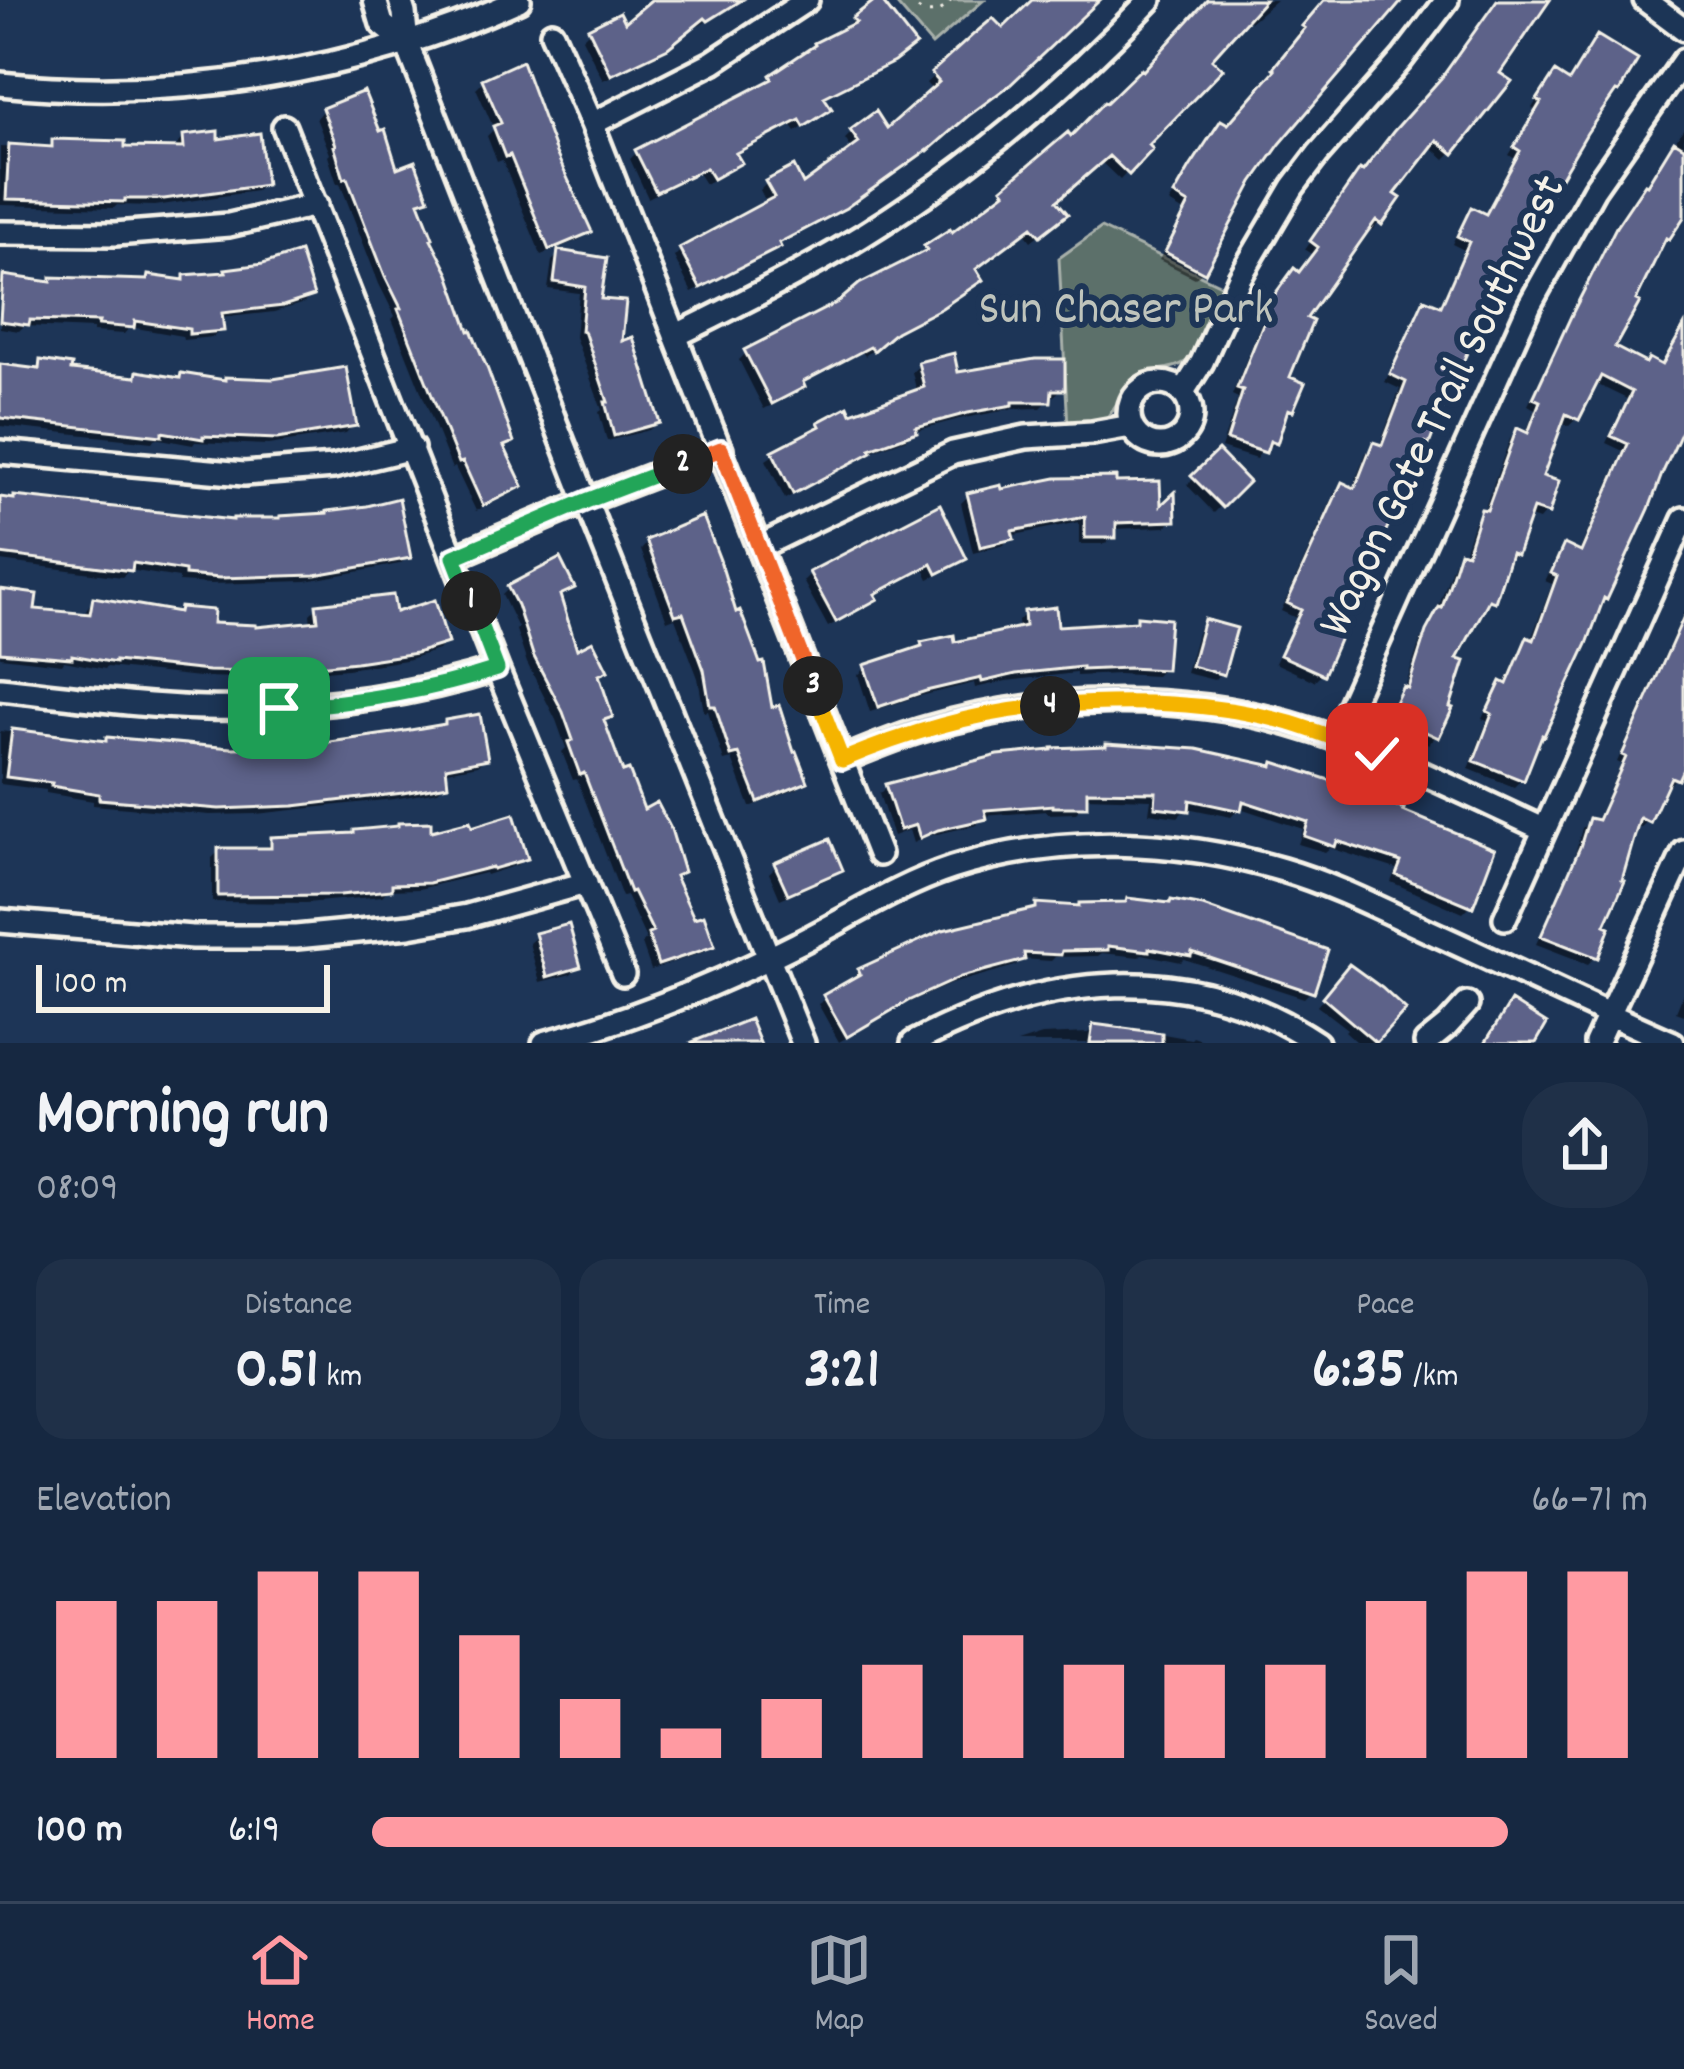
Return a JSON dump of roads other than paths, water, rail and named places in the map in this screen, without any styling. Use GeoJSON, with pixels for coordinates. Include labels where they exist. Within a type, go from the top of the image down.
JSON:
{"type":"FeatureCollection","features":[{"type":"Feature","properties":{"kind":"street"},"geometry":{"type":"LineString","coordinates":[[375,0],[382,24],[407,44]]}},
{"type":"Feature","properties":{"kind":"street"},"geometry":{"type":"LineString","coordinates":[[400,0],[407,44],[803,1043]]}},
{"type":"Feature","properties":{"kind":"street"},"geometry":{"type":"LineString","coordinates":[[0,84],[96,90],[205,84],[308,69],[407,44],[520,0]]}},
{"type":"Feature","properties":{"kind":"street"},"geometry":{"type":"LineString","coordinates":[[592,124],[713,62],[807,0]]}},
{"type":"Feature","properties":{"kind":"street"},"geometry":{"type":"LineString","coordinates":[[675,336],[841,249],[933,188],[1026,118],[1150,0]]}},
{"type":"Feature","properties":{"kind":"street"},"geometry":{"type":"LineString","coordinates":[[1183,392],[1202,362],[1240,277],[1293,188],[1447,0]]}},
{"type":"Feature","properties":{"kind":"street"},"geometry":{"type":"LineString","coordinates":[[1646,0],[1684,29]]}},
{"type":"Feature","properties":{"kind":"street"},"geometry":{"type":"LineString","coordinates":[[552,34],[592,124],[880,854]]}},
{"type":"Feature","properties":{"kind":"street","name":"Wagon Gate Trail Southwest"},"geometry":{"type":"LineString","coordinates":[[1335,739],[1530,304],[1594,189],[1684,60]]}},
{"type":"Feature","properties":{"kind":"street"},"geometry":{"type":"LineString","coordinates":[[284,127],[497,669],[623,974]]}},
{"type":"Feature","properties":{"kind":"street"},"geometry":{"type":"LineString","coordinates":[[0,232],[115,234],[229,225],[316,206]]}},
{"type":"Feature","properties":{"kind":"street"},"geometry":{"type":"LineString","coordinates":[[1168,383],[1183,392],[1191,420],[1173,443],[1144,441],[1131,426],[1130,406],[1143,388],[1168,383]]}},
{"type":"Feature","properties":{"kind":"street"},"geometry":{"type":"LineString","coordinates":[[759,548],[953,453],[1026,437],[1131,426]]}},
{"type":"Feature","properties":{"kind":"street"},"geometry":{"type":"LineString","coordinates":[[0,452],[244,474],[333,467],[412,448]]}},
{"type":"Feature","properties":{"kind":"street"},"geometry":{"type":"LineString","coordinates":[[454,557],[721,449]]}},
{"type":"Feature","properties":{"kind":"street"},"geometry":{"type":"LineString","coordinates":[[1505,918],[1684,519]]}},
{"type":"Feature","properties":{"kind":"street"},"geometry":{"type":"LineString","coordinates":[[0,688],[201,708],[279,708],[356,701],[497,669]]}},
{"type":"Feature","properties":{"kind":"street"},"geometry":{"type":"LineString","coordinates":[[842,760],[893,739],[1030,707],[1110,701],[1199,707],[1288,723],[1335,739],[1543,829]]}},
{"type":"Feature","properties":{"kind":"street"},"geometry":{"type":"LineString","coordinates":[[544,1043],[643,1012],[768,958],[891,892],[951,868],[1072,844],[1128,844],[1232,856],[1286,871],[1673,1043]]}},
{"type":"Feature","properties":{"kind":"street"},"geometry":{"type":"LineString","coordinates":[[1596,1043],[1684,852]]}},
{"type":"Feature","properties":{"kind":"street"},"geometry":{"type":"LineString","coordinates":[[0,921],[192,937],[296,937],[467,916],[586,883]]}},
{"type":"Feature","properties":{"kind":"street"},"geometry":{"type":"LineString","coordinates":[[913,1043],[952,1023],[1030,995],[1116,985],[1216,996],[1276,1018],[1317,1043]]}},
{"type":"Feature","properties":{"kind":"street"},"geometry":{"type":"LineString","coordinates":[[1426,1043],[1467,1004]]}},
{"type":"Feature","properties":{"kind":"park label","name":"Sun Chaser Park"},"geometry":{"type":"Point","coordinates":[1126,312]}}]}
